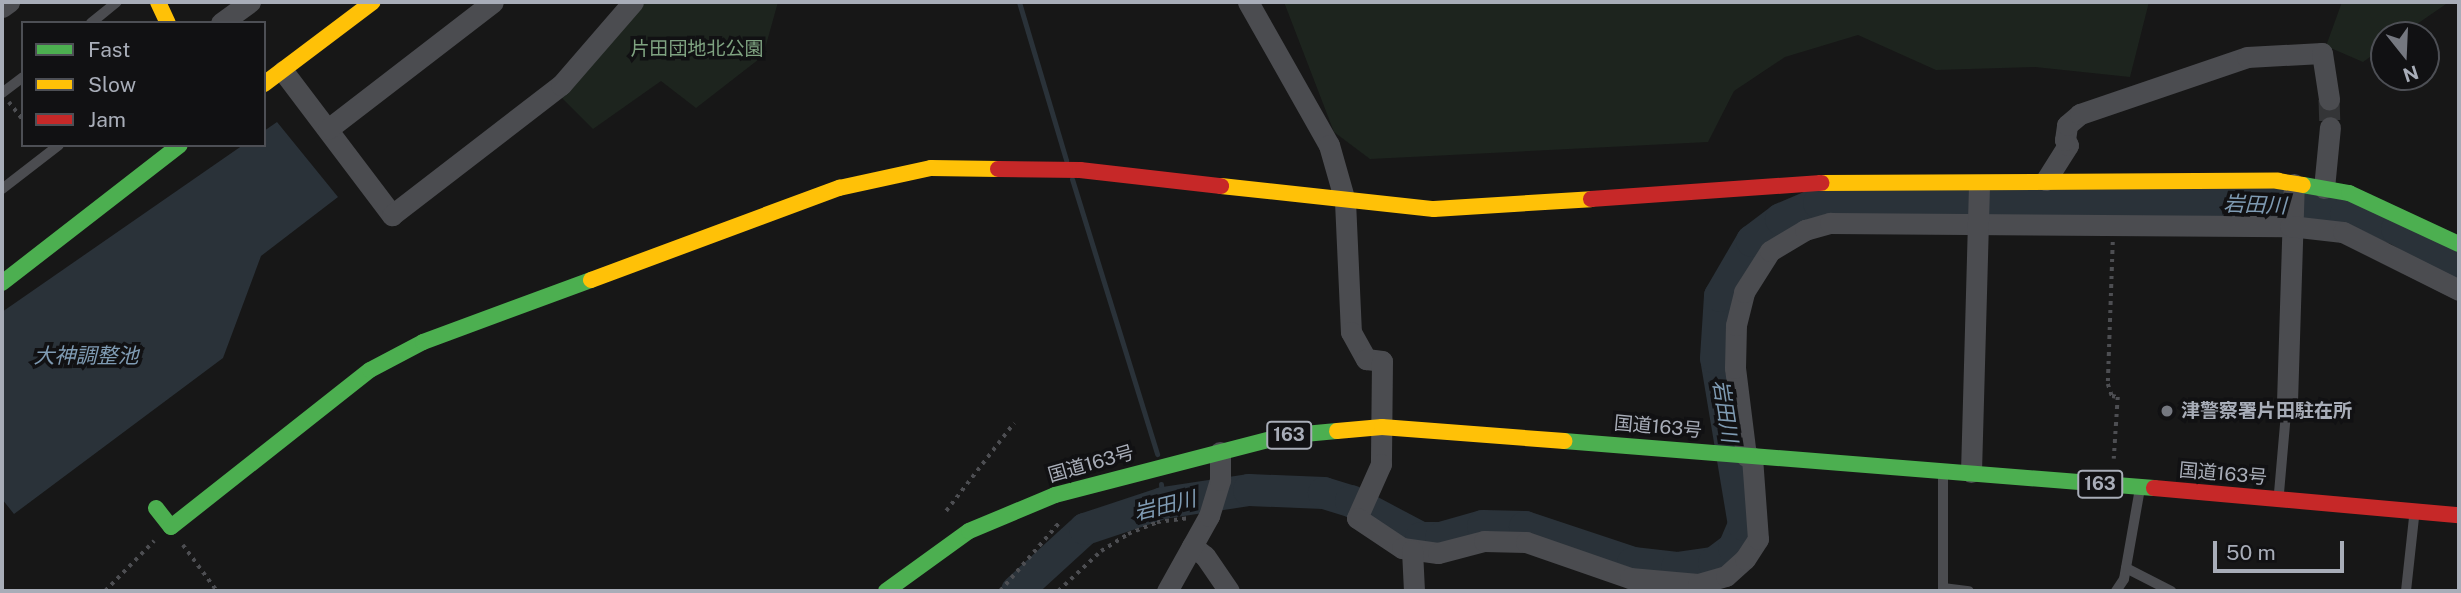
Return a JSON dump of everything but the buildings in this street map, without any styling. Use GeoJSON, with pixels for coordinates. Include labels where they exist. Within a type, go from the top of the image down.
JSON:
{"type":"FeatureCollection","features":[{"type":"Feature","properties":{"kind":"main road"},"geometry":{"type":"LineString","coordinates":[[158,2],[167,21]]}},
{"type":"Feature","properties":{"kind":"main road"},"geometry":{"type":"LineString","coordinates":[[266,83],[373,2]]}},
{"type":"Feature","properties":{"kind":"main road"},"geometry":{"type":"LineString","coordinates":[[2,283],[177,147]]}},
{"type":"Feature","properties":{"kind":"main road"},"geometry":{"type":"LineString","coordinates":[[156,509],[171,527],[370,370],[423,342],[839,188],[931,168],[1080,170],[1345,201],[1472,209],[1826,183],[2046,180],[2324,188],[2392,210],[2459,244]]}},
{"type":"Feature","properties":{"kind":"main road","name":"国道163号"},"geometry":{"type":"LineString","coordinates":[[886,591],[969,531],[1070,491],[1283,436],[1382,428],[1971,472],[2459,514]]}},
{"type":"Feature","properties":{"kind":"street"},"geometry":{"type":"LineString","coordinates":[[2,7],[9,2]]}},
{"type":"Feature","properties":{"kind":"street"},"geometry":{"type":"LineString","coordinates":[[224,21],[250,2]]}},
{"type":"Feature","properties":{"kind":"street"},"geometry":{"type":"LineString","coordinates":[[328,129],[493,2]]}},
{"type":"Feature","properties":{"kind":"street"},"geometry":{"type":"LineString","coordinates":[[283,71],[392,215],[561,85],[633,2]]}},
{"type":"Feature","properties":{"kind":"street"},"geometry":{"type":"LineString","coordinates":[[1248,2],[1329,145],[1345,201],[1351,332],[1366,359],[1382,361],[1381,464],[1357,519],[1412,550],[1438,553],[1484,541],[1526,542],[1598,570],[1678,584],[1726,576],[1753,549],[1759,515],[1741,456],[1735,388],[1736,325],[1750,278],[1770,251],[1805,230],[1830,223],[1978,220],[2113,224],[2290,223],[2343,232],[2459,290]]}},
{"type":"Feature","properties":{"kind":"street"},"geometry":{"type":"LineString","coordinates":[[2046,180],[2068,145],[2064,139],[2067,125],[2080,114],[2247,57],[2322,53],[2329,99]]}},
{"type":"Feature","properties":{"kind":"street"},"geometry":{"type":"LineString","coordinates":[[2324,188],[2330,127]]}},
{"type":"Feature","properties":{"kind":"street"},"geometry":{"type":"LineString","coordinates":[[1971,472],[1979,182]]}},
{"type":"Feature","properties":{"kind":"street"},"geometry":{"type":"LineString","coordinates":[[2287,402],[2290,223],[2294,189]]}},
{"type":"Feature","properties":{"kind":"street"},"geometry":{"type":"LineString","coordinates":[[1167,591],[1209,517],[1220,480],[1220,452]]}},
{"type":"Feature","properties":{"kind":"street"},"geometry":{"type":"LineString","coordinates":[[1192,546],[1205,556],[1229,591]]}},
{"type":"Feature","properties":{"kind":"street"},"geometry":{"type":"LineString","coordinates":[[1412,550],[1414,591]]}},
{"type":"Feature","properties":{"kind":"lane"},"geometry":{"type":"LineString","coordinates":[[93,21],[117,2]]}},
{"type":"Feature","properties":{"kind":"lane"},"geometry":{"type":"LineString","coordinates":[[2,93],[21,79]]}},
{"type":"Feature","properties":{"kind":"lane"},"geometry":{"type":"LineString","coordinates":[[2,189],[56,147]]}},
{"type":"Feature","properties":{"kind":"lane"},"geometry":{"type":"LineString","coordinates":[[2279,499],[2287,402]]}},
{"type":"Feature","properties":{"kind":"lane"},"geometry":{"type":"LineString","coordinates":[[1943,470],[1943,589],[1969,591]]}},
{"type":"Feature","properties":{"kind":"lane"},"geometry":{"type":"LineString","coordinates":[[2116,591],[2126,568],[2140,488]]}},
{"type":"Feature","properties":{"kind":"lane"},"geometry":{"type":"LineString","coordinates":[[2406,591],[2415,511]]}},
{"type":"Feature","properties":{"kind":"lane"},"geometry":{"type":"LineString","coordinates":[[2126,568],[2171,591]]}},
{"type":"Feature","properties":{"kind":"lane"},"geometry":{"type":"LineString","coordinates":[[1654,591],[1678,584]]}},
{"type":"Feature","properties":{"kind":"path"},"geometry":{"type":"LineString","coordinates":[[2,93],[21,117]]}},
{"type":"Feature","properties":{"kind":"path"},"geometry":{"type":"LineString","coordinates":[[2112,485],[2118,397],[2112,396],[2108,384],[2113,224]]}},
{"type":"Feature","properties":{"kind":"path"},"geometry":{"type":"LineString","coordinates":[[944,515],[1014,423]]}},
{"type":"Feature","properties":{"kind":"path"},"geometry":{"type":"LineString","coordinates":[[1000,591],[1066,515],[1070,491]]}},
{"type":"Feature","properties":{"kind":"path"},"geometry":{"type":"LineString","coordinates":[[1058,591],[1101,551],[1128,534],[1157,522],[1209,517]]}},
{"type":"Feature","properties":{"kind":"path"},"geometry":{"type":"LineString","coordinates":[[105,591],[171,527],[217,591]]}},
{"type":"Feature","properties":{"kind":"green space","name":"片田団地北公園"},"geometry":{"type":"Polygon","coordinates":[[[643,2],[778,2],[763,56],[696,108],[661,81],[593,129],[561,97],[643,2]]]}},
{"type":"Feature","properties":{"kind":"green space"},"geometry":{"type":"Polygon","coordinates":[[[1284,2],[2149,2],[2130,77],[2035,67],[1936,70],[1858,35],[1785,57],[1734,91],[1708,142],[1370,159],[1334,132],[1284,2]]]}},
{"type":"Feature","properties":{"kind":"green space"},"geometry":{"type":"Polygon","coordinates":[[[2342,2],[2449,2],[2421,21],[2370,21],[2370,57],[2363,62],[2326,46],[2342,2]]]}},
{"type":"Feature","properties":{"kind":"water","name":"大神調整池"},"geometry":{"type":"Polygon","coordinates":[[[277,122],[338,197],[261,256],[223,358],[14,514],[2,499],[2,312],[240,147],[266,147],[266,130],[277,122]]]}},
{"type":"Feature","properties":{"kind":"waterway"},"geometry":{"type":"LineString","coordinates":[[1019,2],[1066,160]]}},
{"type":"Feature","properties":{"kind":"waterway"},"geometry":{"type":"LineString","coordinates":[[1072,179],[1157,454]]}},
{"type":"Feature","properties":{"kind":"waterway","name":"岩田川"},"geometry":{"type":"LineString","coordinates":[[1017,591],[1085,529],[1163,503],[1249,490],[1324,493],[1351,501],[1421,538],[1441,538],[1483,526],[1525,527],[1633,563],[1677,568],[1714,563],[1734,548],[1744,525],[1716,358],[1720,296],[1752,241],[1781,219],[1819,203],[2283,204],[2346,214],[2397,229],[2459,267]]}},
{"type":"Feature","properties":{"kind":"waterway"},"geometry":{"type":"LineString","coordinates":[[1161,484],[1163,503]]}},
{"type":"Feature","properties":{"kind":"tunnel"},"geometry":{"type":"LineString","coordinates":[[2329,99],[2330,127]]}},
{"type":"Feature","properties":{"kind":"traffic: fast"},"geometry":{"type":"LineString","coordinates":[[2,283],[177,147]]}},
{"type":"Feature","properties":{"kind":"traffic: fast"},"geometry":{"type":"LineString","coordinates":[[2303,185],[2349,193],[2459,244]]}},
{"type":"Feature","properties":{"kind":"traffic: fast"},"geometry":{"type":"LineString","coordinates":[[156,508],[171,527],[370,370],[423,342],[591,280]]}},
{"type":"Feature","properties":{"kind":"traffic: fast"},"geometry":{"type":"LineString","coordinates":[[886,591],[969,531],[1055,495],[1283,436],[1337,431]]}},
{"type":"Feature","properties":{"kind":"traffic: fast"},"geometry":{"type":"LineString","coordinates":[[1564,441],[2154,488]]}},
{"type":"Feature","properties":{"kind":"traffic: slow"},"geometry":{"type":"LineString","coordinates":[[158,2],[167,21]]}},
{"type":"Feature","properties":{"kind":"traffic: slow"},"geometry":{"type":"LineString","coordinates":[[266,82],[373,2]]}},
{"type":"Feature","properties":{"kind":"traffic: slow"},"geometry":{"type":"LineString","coordinates":[[591,280],[839,188],[931,168],[998,169]]}},
{"type":"Feature","properties":{"kind":"traffic: slow"},"geometry":{"type":"LineString","coordinates":[[1821,183],[2278,181],[2303,185]]}},
{"type":"Feature","properties":{"kind":"traffic: slow"},"geometry":{"type":"LineString","coordinates":[[1221,186],[1434,209],[1591,199]]}},
{"type":"Feature","properties":{"kind":"traffic: slow"},"geometry":{"type":"LineString","coordinates":[[1337,431],[1382,427],[1564,441]]}},
{"type":"Feature","properties":{"kind":"traffic: jam"},"geometry":{"type":"LineString","coordinates":[[998,169],[1080,170],[1221,186]]}},
{"type":"Feature","properties":{"kind":"traffic: jam"},"geometry":{"type":"LineString","coordinates":[[1591,199],[1821,183]]}},
{"type":"Feature","properties":{"kind":"traffic: jam"},"geometry":{"type":"LineString","coordinates":[[2154,488],[2459,515]]}},
{"type":"Feature","properties":{"kind":"place","name":"津警察署片田駐在所"},"geometry":{"type":"Point","coordinates":[2167,411]}}]}
